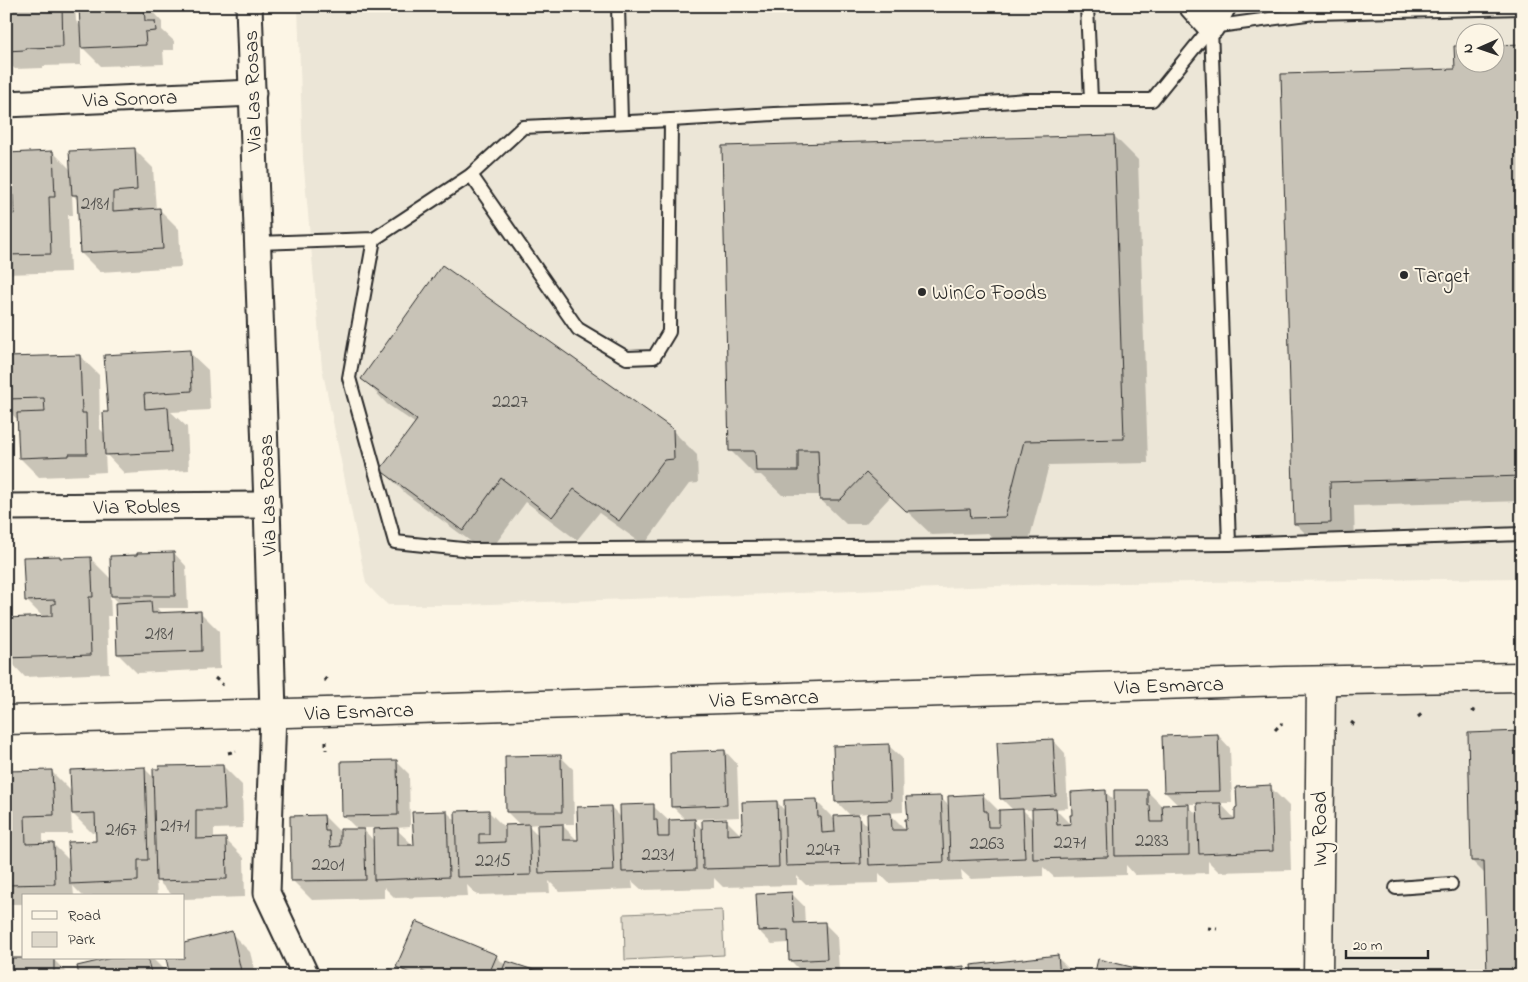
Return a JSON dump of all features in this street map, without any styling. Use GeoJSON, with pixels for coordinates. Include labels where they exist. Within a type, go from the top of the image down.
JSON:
{"type":"FeatureCollection","features":[{"type":"Feature","properties":{"kind":"street","name":"Via Las Rosas"},"geometry":{"type":"LineString","coordinates":[[249,6],[273,713],[267,893],[306,976]]}},
{"type":"Feature","properties":{"kind":"street"},"geometry":{"type":"LineString","coordinates":[[1192,6],[1217,17]]}},
{"type":"Feature","properties":{"kind":"street","name":"Via Sonora"},"geometry":{"type":"LineString","coordinates":[[6,104],[253,93]]}},
{"type":"Feature","properties":{"kind":"street","name":"Via Robles"},"geometry":{"type":"LineString","coordinates":[[6,507],[267,505]]}},
{"type":"Feature","properties":{"kind":"street","name":"Via Esmarca"},"geometry":{"type":"LineString","coordinates":[[6,720],[1321,681],[1522,677]]}},
{"type":"Feature","properties":{"kind":"street","name":"Ivy Road"},"geometry":{"type":"LineString","coordinates":[[1318,976],[1321,681]]}},
{"type":"Feature","properties":{"kind":"lane"},"geometry":{"type":"LineString","coordinates":[[618,6],[621,122]]}},
{"type":"Feature","properties":{"kind":"lane"},"geometry":{"type":"LineString","coordinates":[[1087,6],[1091,100]]}},
{"type":"Feature","properties":{"kind":"lane"},"geometry":{"type":"LineString","coordinates":[[258,243],[374,239],[470,175],[524,127],[890,110],[1026,100],[1152,100],[1217,17],[1314,12],[1522,8]]}},
{"type":"Feature","properties":{"kind":"lane"},"geometry":{"type":"LineString","coordinates":[[1217,17],[1229,544]]}},
{"type":"Feature","properties":{"kind":"lane"},"geometry":{"type":"LineString","coordinates":[[470,175],[578,329],[627,358],[654,357],[669,332],[671,120]]}},
{"type":"Feature","properties":{"kind":"lane"},"geometry":{"type":"LineString","coordinates":[[374,239],[349,378],[395,542],[472,550],[1229,544],[1522,534]]}},
{"type":"Feature","properties":{"kind":"lane"},"geometry":{"type":"LineString","coordinates":[[1396,888],[1451,884]]}},
{"type":"Feature","properties":{"kind":"path"},"geometry":{"type":"LineString","coordinates":[[215,678],[223,685]]}},
{"type":"Feature","properties":{"kind":"path"},"geometry":{"type":"LineString","coordinates":[[1472,710],[1477,713]]}},
{"type":"Feature","properties":{"kind":"path"},"geometry":{"type":"LineString","coordinates":[[1418,716],[1424,712]]}},
{"type":"Feature","properties":{"kind":"path"},"geometry":{"type":"LineString","coordinates":[[1351,722],[1356,726]]}},
{"type":"Feature","properties":{"kind":"path"},"geometry":{"type":"LineString","coordinates":[[1275,730],[1282,723]]}},
{"type":"Feature","properties":{"kind":"path"},"geometry":{"type":"LineString","coordinates":[[326,741],[326,750]]}},
{"type":"Feature","properties":{"kind":"path"},"geometry":{"type":"LineString","coordinates":[[228,754],[236,751]]}},
{"type":"Feature","properties":{"kind":"path"},"geometry":{"type":"LineString","coordinates":[[1208,928],[1217,929]]}},
{"type":"Feature","properties":{"kind":"shaded area"},"geometry":{"type":"Polygon","coordinates":[[[298,6],[1522,6],[1522,578],[1050,584],[463,605],[388,605],[366,583],[322,368],[303,158],[298,6]]]}},
{"type":"Feature","properties":{"kind":"shaded area"},"geometry":{"type":"Polygon","coordinates":[[[1522,681],[1522,976],[1324,976],[1326,686],[1522,681]]]}},
{"type":"Feature","properties":{"kind":"green space"},"geometry":{"type":"Polygon","coordinates":[[[722,910],[724,955],[625,960],[624,914],[722,910]]]}},
{"type":"Feature","properties":{"kind":"building"},"geometry":{"type":"Polygon","coordinates":[[[6,6],[62,6],[63,47],[25,48],[25,50],[6,51],[6,6]]]}},
{"type":"Feature","properties":{"kind":"building"},"geometry":{"type":"Polygon","coordinates":[[[79,6],[144,6],[145,21],[155,21],[156,31],[145,32],[146,45],[81,48],[79,6]]]}},
{"type":"Feature","properties":{"kind":"building","name":"Target"},"geometry":{"type":"Polygon","coordinates":[[[1522,44],[1522,476],[1330,482],[1331,523],[1294,524],[1281,74],[1455,69],[1454,46],[1456,46],[1456,72],[1506,72],[1506,45],[1522,44]]]}},
{"type":"Feature","properties":{"kind":"building","name":"WinCo Foods"},"geometry":{"type":"Polygon","coordinates":[[[1114,135],[1124,439],[1024,441],[1005,517],[971,518],[970,509],[906,511],[866,473],[840,500],[820,500],[818,450],[798,450],[798,471],[756,471],[755,451],[729,451],[722,146],[1114,135]]]}},
{"type":"Feature","properties":{"kind":"building"},"geometry":{"type":"Polygon","coordinates":[[[135,148],[137,190],[113,192],[113,211],[160,208],[163,249],[80,253],[77,195],[72,195],[69,151],[135,148]]]}},
{"type":"Feature","properties":{"kind":"building"},"geometry":{"type":"Polygon","coordinates":[[[53,151],[55,197],[49,197],[51,254],[6,255],[6,215],[14,214],[13,195],[6,196],[6,153],[53,151]]]}},
{"type":"Feature","properties":{"kind":"building"},"geometry":{"type":"Polygon","coordinates":[[[442,265],[673,429],[674,459],[664,460],[619,521],[574,489],[552,517],[501,478],[463,531],[380,470],[417,420],[361,379],[442,265]]]}},
{"type":"Feature","properties":{"kind":"building"},"geometry":{"type":"Polygon","coordinates":[[[190,350],[192,391],[144,394],[145,409],[168,407],[171,452],[105,455],[103,412],[108,412],[104,355],[190,350]]]}},
{"type":"Feature","properties":{"kind":"building"},"geometry":{"type":"Polygon","coordinates":[[[80,355],[82,413],[86,413],[87,454],[19,458],[17,413],[45,412],[44,398],[6,399],[6,357],[80,355]]]}},
{"type":"Feature","properties":{"kind":"building"},"geometry":{"type":"Polygon","coordinates":[[[174,552],[175,596],[111,596],[110,556],[174,552]]]}},
{"type":"Feature","properties":{"kind":"building"},"geometry":{"type":"Polygon","coordinates":[[[60,556],[60,558],[91,557],[93,597],[89,597],[91,655],[6,658],[6,618],[52,616],[52,604],[55,604],[55,600],[25,601],[23,557],[60,556]]]}},
{"type":"Feature","properties":{"kind":"building"},"geometry":{"type":"Polygon","coordinates":[[[151,601],[152,613],[201,611],[202,651],[117,654],[115,603],[151,601]]]}},
{"type":"Feature","properties":{"kind":"building"},"geometry":{"type":"Polygon","coordinates":[[[1522,731],[1522,976],[1487,976],[1484,861],[1471,861],[1468,733],[1522,731]]]}},
{"type":"Feature","properties":{"kind":"building"},"geometry":{"type":"Polygon","coordinates":[[[1218,734],[1220,791],[1164,792],[1162,736],[1218,734]]]}},
{"type":"Feature","properties":{"kind":"building"},"geometry":{"type":"Polygon","coordinates":[[[1053,739],[1056,796],[1000,799],[997,742],[1053,739]]]}},
{"type":"Feature","properties":{"kind":"building"},"geometry":{"type":"Polygon","coordinates":[[[889,744],[891,800],[835,802],[833,746],[889,744]]]}},
{"type":"Feature","properties":{"kind":"building"},"geometry":{"type":"Polygon","coordinates":[[[725,750],[727,805],[671,807],[670,752],[725,750]]]}},
{"type":"Feature","properties":{"kind":"building"},"geometry":{"type":"Polygon","coordinates":[[[561,755],[562,812],[506,812],[505,756],[561,755]]]}},
{"type":"Feature","properties":{"kind":"building"},"geometry":{"type":"Polygon","coordinates":[[[397,760],[398,815],[342,816],[341,761],[397,760]]]}},
{"type":"Feature","properties":{"kind":"building"},"geometry":{"type":"Polygon","coordinates":[[[223,765],[225,810],[196,810],[196,839],[226,838],[227,879],[156,881],[153,769],[159,769],[159,766],[223,765]]]}},
{"type":"Feature","properties":{"kind":"building"},"geometry":{"type":"Polygon","coordinates":[[[145,767],[148,860],[138,860],[138,881],[70,884],[68,842],[96,841],[95,813],[72,814],[70,770],[145,767]]]}},
{"type":"Feature","properties":{"kind":"building"},"geometry":{"type":"Polygon","coordinates":[[[52,770],[54,815],[25,816],[26,844],[54,843],[55,884],[6,885],[6,771],[52,770]]]}},
{"type":"Feature","properties":{"kind":"building"},"geometry":{"type":"Polygon","coordinates":[[[1271,785],[1273,851],[1199,854],[1197,803],[1221,803],[1222,820],[1235,819],[1235,808],[1237,807],[1236,787],[1271,785]]]}},
{"type":"Feature","properties":{"kind":"building"},"geometry":{"type":"Polygon","coordinates":[[[1106,790],[1108,857],[1033,859],[1032,809],[1056,808],[1057,825],[1071,824],[1071,792],[1106,790]]]}},
{"type":"Feature","properties":{"kind":"building"},"geometry":{"type":"Polygon","coordinates":[[[1114,790],[1148,790],[1151,822],[1163,822],[1162,805],[1189,804],[1189,855],[1115,856],[1114,790]]]}},
{"type":"Feature","properties":{"kind":"building"},"geometry":{"type":"Polygon","coordinates":[[[983,794],[984,811],[987,811],[988,827],[999,827],[999,810],[1023,809],[1025,858],[950,861],[948,796],[983,794]]]}},
{"type":"Feature","properties":{"kind":"building"},"geometry":{"type":"Polygon","coordinates":[[[941,796],[944,862],[869,865],[867,814],[891,813],[892,830],[906,830],[905,819],[908,819],[906,797],[941,796]]]}},
{"type":"Feature","properties":{"kind":"building"},"geometry":{"type":"Polygon","coordinates":[[[817,799],[818,817],[821,817],[822,833],[835,832],[834,816],[859,815],[861,864],[786,866],[784,800],[817,799]]]}},
{"type":"Feature","properties":{"kind":"building"},"geometry":{"type":"Polygon","coordinates":[[[777,801],[779,867],[703,869],[702,820],[727,819],[727,835],[741,834],[743,824],[742,802],[777,801]]]}},
{"type":"Feature","properties":{"kind":"building"},"geometry":{"type":"Polygon","coordinates":[[[654,804],[654,820],[657,820],[658,837],[669,837],[669,820],[695,819],[696,870],[622,872],[620,805],[654,804]]]}},
{"type":"Feature","properties":{"kind":"building"},"geometry":{"type":"Polygon","coordinates":[[[611,806],[614,871],[539,873],[537,825],[563,824],[563,840],[578,840],[577,807],[611,806]]]}},
{"type":"Feature","properties":{"kind":"building"},"geometry":{"type":"Polygon","coordinates":[[[489,810],[489,834],[479,834],[479,843],[505,842],[505,825],[529,824],[531,875],[457,877],[455,811],[489,810]]]}},
{"type":"Feature","properties":{"kind":"building"},"geometry":{"type":"Polygon","coordinates":[[[447,811],[449,877],[374,880],[373,829],[398,828],[398,845],[414,845],[412,812],[447,811]]]}},
{"type":"Feature","properties":{"kind":"building"},"geometry":{"type":"Polygon","coordinates":[[[324,815],[325,831],[329,831],[330,847],[340,846],[340,829],[364,829],[366,880],[291,881],[290,816],[324,815]]]}},
{"type":"Feature","properties":{"kind":"building"},"geometry":{"type":"Polygon","coordinates":[[[792,892],[794,923],[825,922],[827,959],[789,961],[788,930],[758,931],[756,894],[792,892]]]}},
{"type":"Feature","properties":{"kind":"building"},"geometry":{"type":"Polygon","coordinates":[[[416,921],[497,955],[488,976],[433,976],[422,971],[420,976],[417,976],[396,967],[416,921]]]}},
{"type":"Feature","properties":{"kind":"building"},"geometry":{"type":"Polygon","coordinates":[[[232,931],[241,971],[220,976],[170,976],[166,960],[185,960],[185,943],[232,931]]]}},
{"type":"Feature","properties":{"kind":"building"},"geometry":{"type":"Polygon","coordinates":[[[1058,955],[1060,976],[972,976],[971,965],[1058,955]]]}},
{"type":"Feature","properties":{"kind":"building"},"geometry":{"type":"Polygon","coordinates":[[[6,958],[54,960],[54,976],[6,976],[6,958]]]}},
{"type":"Feature","properties":{"kind":"building"},"geometry":{"type":"Polygon","coordinates":[[[1098,959],[1169,976],[1094,976],[1098,959]]]}},
{"type":"Feature","properties":{"kind":"building"},"geometry":{"type":"Polygon","coordinates":[[[102,960],[148,960],[152,976],[79,976],[77,966],[102,960]]]}},
{"type":"Feature","properties":{"kind":"building"},"geometry":{"type":"Polygon","coordinates":[[[506,961],[552,976],[498,976],[506,961]]]}},
{"type":"Feature","properties":{"kind":"building"},"geometry":{"type":"Polygon","coordinates":[[[964,966],[965,976],[879,976],[964,966]]]}},
{"type":"Feature","properties":{"kind":"building"},"geometry":{"type":"Polygon","coordinates":[[[390,969],[404,976],[387,976],[390,969]]]}},
{"type":"Feature","properties":{"kind":"place","name":"Target"},"geometry":{"type":"Point","coordinates":[1404,275]}},
{"type":"Feature","properties":{"kind":"place","name":"WinCo Foods"},"geometry":{"type":"Point","coordinates":[922,292]}}]}
